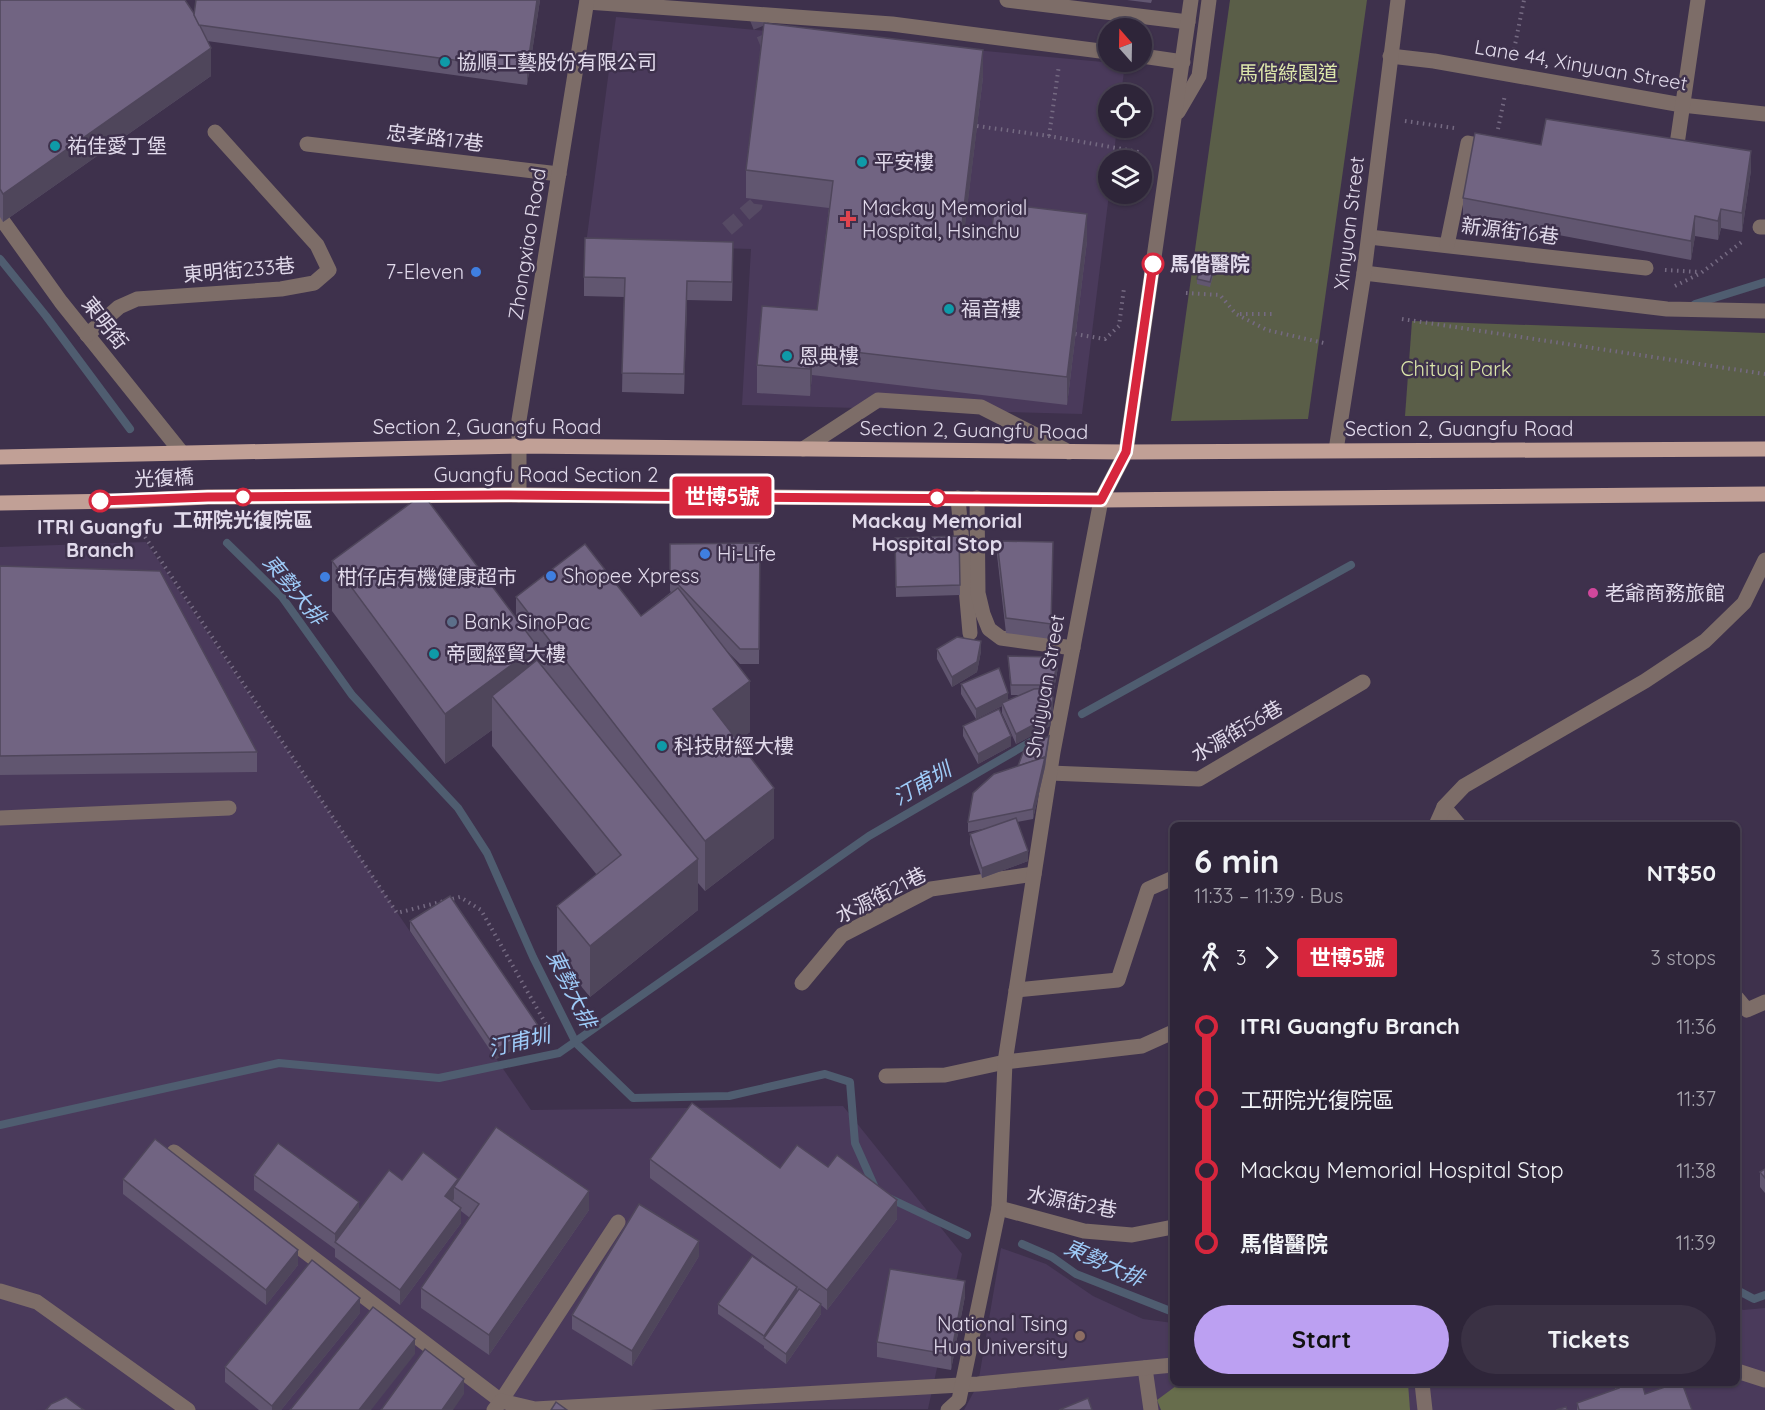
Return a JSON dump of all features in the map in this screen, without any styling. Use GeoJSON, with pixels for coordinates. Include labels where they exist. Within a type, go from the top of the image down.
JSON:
{"type":"FeatureCollection","features":[{"type":"Feature","properties":{"kind":"main road","name":"Section 2, Guangfu Road"},"geometry":{"type":"LineString","coordinates":[[182,453],[520,446],[1069,452],[1765,449]]}},
{"type":"Feature","properties":{"kind":"main road","name":"光復橋"},"geometry":{"type":"LineString","coordinates":[[0,457],[182,453]]}},
{"type":"Feature","properties":{"kind":"main road"},"geometry":{"type":"LineString","coordinates":[[1101,500],[1765,494]]}},
{"type":"Feature","properties":{"kind":"main road","name":"Guangfu Road Section 2"},"geometry":{"type":"LineString","coordinates":[[208,497],[519,495],[1101,500]]}},
{"type":"Feature","properties":{"kind":"main road","name":"光復橋"},"geometry":{"type":"LineString","coordinates":[[122,501],[208,497]]}},
{"type":"Feature","properties":{"kind":"main road"},"geometry":{"type":"LineString","coordinates":[[0,503],[122,501]]}},
{"type":"Feature","properties":{"kind":"street"},"geometry":{"type":"LineString","coordinates":[[1007,0],[1188,22]]}},
{"type":"Feature","properties":{"kind":"street","name":"Shuiyuan Street"},"geometry":{"type":"LineString","coordinates":[[948,1410],[959,1400],[999,1208],[1005,1062],[1050,773],[1101,500],[1126,452],[1191,0]]}},
{"type":"Feature","properties":{"kind":"street"},"geometry":{"type":"LineString","coordinates":[[1174,120],[1199,76],[1209,0]]}},
{"type":"Feature","properties":{"kind":"street","name":"Xinyuan Street"},"geometry":{"type":"LineString","coordinates":[[1336,450],[1369,237],[1398,0]]}},
{"type":"Feature","properties":{"kind":"street"},"geometry":{"type":"LineString","coordinates":[[1675,158],[1698,0]]}},
{"type":"Feature","properties":{"kind":"street"},"geometry":{"type":"LineString","coordinates":[[587,1],[880,23],[1098,51]]}},
{"type":"Feature","properties":{"kind":"street","name":"Zhongxiao Road"},"geometry":{"type":"LineString","coordinates":[[519,495],[519,420],[587,1]]}},
{"type":"Feature","properties":{"kind":"street","name":"Lane 44, Xinyuan Street"},"geometry":{"type":"LineString","coordinates":[[1390,56],[1509,74],[1682,105],[1765,114]]}},
{"type":"Feature","properties":{"kind":"street"},"geometry":{"type":"LineString","coordinates":[[1152,58],[1182,62]]}},
{"type":"Feature","properties":{"kind":"street","name":"東明街233巷"},"geometry":{"type":"LineString","coordinates":[[87,335],[119,308],[137,299],[281,289],[314,284],[329,270],[317,245],[215,132]]}},
{"type":"Feature","properties":{"kind":"street","name":"忠孝路17巷"},"geometry":{"type":"LineString","coordinates":[[307,144],[559,174]]}},
{"type":"Feature","properties":{"kind":"street"},"geometry":{"type":"LineString","coordinates":[[1447,245],[1468,144],[1510,151]]}},
{"type":"Feature","properties":{"kind":"street","name":"東明街"},"geometry":{"type":"LineString","coordinates":[[0,217],[87,335],[182,453]]}},
{"type":"Feature","properties":{"kind":"street","name":"新源街16巷"},"geometry":{"type":"LineString","coordinates":[[1369,237],[1646,268]]}},
{"type":"Feature","properties":{"kind":"street"},"geometry":{"type":"LineString","coordinates":[[1364,273],[1667,309],[1765,311]]}},
{"type":"Feature","properties":{"kind":"street"},"geometry":{"type":"LineString","coordinates":[[803,449],[878,400],[981,407],[1069,452]]}},
{"type":"Feature","properties":{"kind":"street"},"geometry":{"type":"LineString","coordinates":[[958,498],[970,633]]}},
{"type":"Feature","properties":{"kind":"street"},"geometry":{"type":"LineString","coordinates":[[977,498],[978,593],[989,629],[1001,638],[1073,648]]}},
{"type":"Feature","properties":{"kind":"street"},"geometry":{"type":"LineString","coordinates":[[1437,822],[1444,807],[1464,786],[1645,681],[1705,641],[1744,603],[1765,560]]}},
{"type":"Feature","properties":{"kind":"street","name":"水源街56巷"},"geometry":{"type":"LineString","coordinates":[[1050,773],[1199,779],[1363,682]]}},
{"type":"Feature","properties":{"kind":"street"},"geometry":{"type":"LineString","coordinates":[[1444,807],[1456,822]]}},
{"type":"Feature","properties":{"kind":"street"},"geometry":{"type":"LineString","coordinates":[[0,818],[230,808]]}},
{"type":"Feature","properties":{"kind":"street","name":"水源街21巷"},"geometry":{"type":"LineString","coordinates":[[802,983],[842,935],[931,889],[1034,874]]}},
{"type":"Feature","properties":{"kind":"street"},"geometry":{"type":"LineString","coordinates":[[1016,990],[1118,980],[1148,889],[1170,879]]}},
{"type":"Feature","properties":{"kind":"street"},"geometry":{"type":"LineString","coordinates":[[1742,1014],[1765,1002]]}},
{"type":"Feature","properties":{"kind":"street"},"geometry":{"type":"LineString","coordinates":[[886,1076],[945,1075],[1005,1062],[1142,1046],[1170,1033]]}},
{"type":"Feature","properties":{"kind":"street"},"geometry":{"type":"LineString","coordinates":[[174,1152],[497,1405],[535,1409],[962,1385],[1170,1365]]}},
{"type":"Feature","properties":{"kind":"street","name":"水源街2巷"},"geometry":{"type":"LineString","coordinates":[[999,1208],[1084,1231],[1132,1235],[1170,1228]]}},
{"type":"Feature","properties":{"kind":"street"},"geometry":{"type":"LineString","coordinates":[[497,1405],[618,1222]]}},
{"type":"Feature","properties":{"kind":"street"},"geometry":{"type":"LineString","coordinates":[[0,1291],[37,1302],[173,1406],[188,1410]]}},
{"type":"Feature","properties":{"kind":"street"},"geometry":{"type":"LineString","coordinates":[[1145,1368],[1151,1410]]}},
{"type":"Feature","properties":{"kind":"street"},"geometry":{"type":"LineString","coordinates":[[1740,1372],[1765,1380]]}},
{"type":"Feature","properties":{"kind":"street"},"geometry":{"type":"LineString","coordinates":[[1422,1386],[1425,1410]]}},
{"type":"Feature","properties":{"kind":"path"},"geometry":{"type":"LineString","coordinates":[[1497,134],[1524,0]]}},
{"type":"Feature","properties":{"kind":"path"},"geometry":{"type":"LineString","coordinates":[[1049,136],[1062,46]]}},
{"type":"Feature","properties":{"kind":"path"},"geometry":{"type":"LineString","coordinates":[[1383,118],[1462,129]]}},
{"type":"Feature","properties":{"kind":"path"},"geometry":{"type":"LineString","coordinates":[[977,126],[1129,150]]}},
{"type":"Feature","properties":{"kind":"path"},"geometry":{"type":"LineString","coordinates":[[1640,304],[1701,273],[1762,227]]}},
{"type":"Feature","properties":{"kind":"path"},"geometry":{"type":"LineString","coordinates":[[1646,268],[1701,273]]}},
{"type":"Feature","properties":{"kind":"path"},"geometry":{"type":"LineString","coordinates":[[1076,334],[1106,339],[1119,326],[1124,288]]}},
{"type":"Feature","properties":{"kind":"path"},"geometry":{"type":"LineString","coordinates":[[1186,293],[1220,295],[1236,314],[1267,330],[1323,343]]}},
{"type":"Feature","properties":{"kind":"path"},"geometry":{"type":"LineString","coordinates":[[1236,314],[1272,314]]}},
{"type":"Feature","properties":{"kind":"path"},"geometry":{"type":"LineString","coordinates":[[1402,319],[1765,374]]}},
{"type":"Feature","properties":{"kind":"path"},"geometry":{"type":"LineString","coordinates":[[122,501],[146,542],[397,913],[460,897],[481,910],[551,1034]]}},
{"type":"Feature","properties":{"kind":"shaded area","name":"Mackay Memorial Hospital, Hsinchu"},"geometry":{"type":"Polygon","coordinates":[[[616,17],[1098,62],[1098,72],[1124,72],[1122,84],[1098,84],[1098,138],[1116,138],[1114,150],[1098,150],[1098,204],[1108,204],[1082,414],[742,405],[751,249],[586,244],[616,17]]]}},
{"type":"Feature","properties":{"kind":"shaded area"},"geometry":{"type":"Polygon","coordinates":[[[146,542],[531,1110],[843,1106],[962,1254],[928,1409],[0,1410],[0,547],[146,542]]]}},
{"type":"Feature","properties":{"kind":"shaded area","name":"National Tsing Hua University"},"geometry":{"type":"Polygon","coordinates":[[[1001,1248],[1046,1264],[1093,1296],[1143,1319],[1170,1323],[1170,1386],[1740,1386],[1740,1308],[1743,1310],[1765,1308],[1765,1410],[964,1410],[978,1384],[1001,1248]]]}},
{"type":"Feature","properties":{"kind":"green space","name":"馬偕綠園道"},"geometry":{"type":"Polygon","coordinates":[[[1230,0],[1367,0],[1308,419],[1171,421],[1230,0]]]}},
{"type":"Feature","properties":{"kind":"green space","name":"Chituqi Park"},"geometry":{"type":"Polygon","coordinates":[[[1412,321],[1765,333],[1765,416],[1405,416],[1412,321]]]}},
{"type":"Feature","properties":{"kind":"green space"},"geometry":{"type":"Polygon","coordinates":[[[1176,1386],[1408,1386],[1410,1410],[1161,1410],[1157,1400],[1176,1386]]]}},
{"type":"Feature","properties":{"kind":"building","name":"祐佳愛丁堡"},"geometry":{"type":"Polygon","coordinates":[[[0,0],[185,0],[211,48],[3,194],[0,189],[0,0]]]}},
{"type":"Feature","properties":{"kind":"building","name":"協順工藝股份有限公司"},"geometry":{"type":"Polygon","coordinates":[[[196,0],[537,0],[527,70],[199,25],[194,15],[196,0]]]}},
{"type":"Feature","properties":{"kind":"building"},"geometry":{"type":"Polygon","coordinates":[[[764,23],[983,50],[961,232],[991,236],[995,203],[1087,214],[1067,377],[812,347],[810,369],[757,365],[762,306],[817,310],[833,181],[746,170],[764,23]]]}},
{"type":"Feature","properties":{"kind":"building"},"geometry":{"type":"Polygon","coordinates":[[[1546,119],[1751,151],[1742,213],[1721,209],[1718,221],[1695,216],[1691,241],[1463,198],[1475,133],[1541,145],[1546,119]]]}},
{"type":"Feature","properties":{"kind":"building"},"geometry":{"type":"Polygon","coordinates":[[[585,238],[733,242],[732,282],[687,281],[684,374],[622,373],[625,278],[584,277],[585,238]]]}},
{"type":"Feature","properties":{"kind":"building"},"geometry":{"type":"Polygon","coordinates":[[[1200,268],[1213,271],[1210,282],[1197,279],[1200,268]]]}},
{"type":"Feature","properties":{"kind":"building"},"geometry":{"type":"Polygon","coordinates":[[[423,494],[537,646],[445,714],[332,561],[423,494]]]}},
{"type":"Feature","properties":{"kind":"building"},"geometry":{"type":"Polygon","coordinates":[[[959,536],[960,585],[896,587],[895,538],[959,536]]]}},
{"type":"Feature","properties":{"kind":"building"},"geometry":{"type":"Polygon","coordinates":[[[997,541],[1053,542],[1051,624],[1006,618],[997,541]]]}},
{"type":"Feature","properties":{"kind":"building"},"geometry":{"type":"Polygon","coordinates":[[[760,543],[759,649],[740,649],[670,576],[670,544],[760,543]]]}},
{"type":"Feature","properties":{"kind":"building","name":"科技財經大樓"},"geometry":{"type":"Polygon","coordinates":[[[585,544],[641,616],[678,588],[750,681],[713,709],[774,788],[705,841],[516,597],[585,544]]]}},
{"type":"Feature","properties":{"kind":"building"},"geometry":{"type":"Polygon","coordinates":[[[0,566],[160,571],[257,752],[0,756],[0,566]]]}},
{"type":"Feature","properties":{"kind":"building"},"geometry":{"type":"Polygon","coordinates":[[[957,637],[981,641],[977,662],[952,677],[937,649],[957,637]]]}},
{"type":"Feature","properties":{"kind":"building"},"geometry":{"type":"Polygon","coordinates":[[[1008,656],[1058,657],[1053,685],[1011,685],[1008,656]]]}},
{"type":"Feature","properties":{"kind":"building"},"geometry":{"type":"Polygon","coordinates":[[[537,660],[698,859],[590,946],[557,906],[621,855],[492,696],[537,660]]]}},
{"type":"Feature","properties":{"kind":"building"},"geometry":{"type":"Polygon","coordinates":[[[999,668],[1008,693],[976,709],[961,684],[999,668]]]}},
{"type":"Feature","properties":{"kind":"building"},"geometry":{"type":"Polygon","coordinates":[[[1050,688],[1053,698],[1050,716],[1016,734],[1002,703],[1034,689],[1050,688]]]}},
{"type":"Feature","properties":{"kind":"building"},"geometry":{"type":"Polygon","coordinates":[[[999,709],[1011,736],[978,754],[963,726],[999,709]]]}},
{"type":"Feature","properties":{"kind":"building"},"geometry":{"type":"Polygon","coordinates":[[[1049,736],[1045,759],[1045,757],[1018,766],[1025,747],[1049,736]]]}},
{"type":"Feature","properties":{"kind":"building"},"geometry":{"type":"Polygon","coordinates":[[[1045,757],[1033,809],[968,822],[973,793],[994,774],[1045,757]]]}},
{"type":"Feature","properties":{"kind":"building"},"geometry":{"type":"Polygon","coordinates":[[[1016,818],[1028,851],[982,868],[970,834],[1016,818]]]}},
{"type":"Feature","properties":{"kind":"building"},"geometry":{"type":"Polygon","coordinates":[[[450,896],[539,1027],[496,1049],[410,921],[450,896]]]}},
{"type":"Feature","properties":{"kind":"building"},"geometry":{"type":"Polygon","coordinates":[[[692,1103],[780,1168],[797,1145],[828,1167],[837,1155],[897,1200],[827,1290],[650,1159],[692,1103]]]}},
{"type":"Feature","properties":{"kind":"building"},"geometry":{"type":"Polygon","coordinates":[[[496,1127],[589,1191],[489,1335],[421,1288],[479,1204],[454,1187],[496,1127]]]}},
{"type":"Feature","properties":{"kind":"building"},"geometry":{"type":"Polygon","coordinates":[[[155,1139],[298,1250],[266,1290],[123,1179],[155,1139]]]}},
{"type":"Feature","properties":{"kind":"building"},"geometry":{"type":"Polygon","coordinates":[[[278,1143],[359,1202],[335,1234],[254,1175],[278,1143]]]}},
{"type":"Feature","properties":{"kind":"building"},"geometry":{"type":"Polygon","coordinates":[[[423,1152],[458,1179],[445,1196],[461,1208],[400,1290],[335,1242],[389,1170],[402,1180],[423,1152]]]}},
{"type":"Feature","properties":{"kind":"building"},"geometry":{"type":"Polygon","coordinates":[[[639,1204],[699,1241],[632,1351],[572,1315],[639,1204]]]}},
{"type":"Feature","properties":{"kind":"building"},"geometry":{"type":"Polygon","coordinates":[[[752,1256],[797,1287],[764,1336],[718,1304],[752,1256]]]}},
{"type":"Feature","properties":{"kind":"building"},"geometry":{"type":"Polygon","coordinates":[[[312,1260],[360,1298],[272,1406],[225,1367],[312,1260]]]}},
{"type":"Feature","properties":{"kind":"building"},"geometry":{"type":"Polygon","coordinates":[[[890,1269],[965,1281],[951,1355],[877,1342],[890,1269]]]}},
{"type":"Feature","properties":{"kind":"building"},"geometry":{"type":"Polygon","coordinates":[[[799,1289],[821,1304],[786,1354],[764,1338],[799,1289]]]}},
{"type":"Feature","properties":{"kind":"building"},"geometry":{"type":"Polygon","coordinates":[[[373,1307],[415,1339],[359,1410],[290,1410],[373,1307]]]}},
{"type":"Feature","properties":{"kind":"building"},"geometry":{"type":"Polygon","coordinates":[[[425,1349],[464,1379],[442,1410],[381,1410],[425,1349]]]}},
{"type":"Feature","properties":{"kind":"building"},"geometry":{"type":"Polygon","coordinates":[[[1618,1386],[1643,1386],[1645,1394],[1668,1386],[1683,1386],[1692,1410],[1579,1410],[1577,1403],[1619,1388],[1618,1386]]]}},
{"type":"Feature","properties":{"kind":"building"},"geometry":{"type":"Polygon","coordinates":[[[66,1397],[84,1410],[46,1410],[51,1404],[66,1397]]]}},
{"type":"Feature","properties":{"kind":"building"},"geometry":{"type":"Polygon","coordinates":[[[1088,1398],[1092,1410],[1059,1410],[1088,1398]]]}},
{"type":"Feature","properties":{"kind":"building"},"geometry":{"type":"Polygon","coordinates":[[[556,1402],[567,1410],[551,1410],[556,1402]]]}},
{"type":"Feature","properties":{"kind":"waterway","name":"東勢大排"},"geometry":{"type":"LineString","coordinates":[[0,259],[46,316],[130,429]]}},
{"type":"Feature","properties":{"kind":"waterway","name":"汀甫圳"},"geometry":{"type":"LineString","coordinates":[[1695,304],[1765,282]]}},
{"type":"Feature","properties":{"kind":"waterway","name":"東勢大排"},"geometry":{"type":"LineString","coordinates":[[227,543],[282,597],[352,695],[458,808],[487,853],[533,957],[576,1043],[633,1098],[729,1096],[825,1074],[850,1082],[855,1143],[876,1190]]}},
{"type":"Feature","properties":{"kind":"waterway","name":"汀甫圳"},"geometry":{"type":"LineString","coordinates":[[1082,714],[1351,565]]}},
{"type":"Feature","properties":{"kind":"waterway","name":"汀甫圳"},"geometry":{"type":"LineString","coordinates":[[0,1125],[279,1063],[439,1078],[559,1053],[869,836],[1034,740]]}},
{"type":"Feature","properties":{"kind":"waterway","name":"東勢大排"},"geometry":{"type":"LineString","coordinates":[[889,1198],[967,1235]]}},
{"type":"Feature","properties":{"kind":"waterway","name":"東勢大排"},"geometry":{"type":"LineString","coordinates":[[1022,1244],[1052,1257],[1076,1274],[1170,1311]]}},
{"type":"Feature","properties":{"kind":"waterway","name":"東勢大排"},"geometry":{"type":"LineString","coordinates":[[1740,1292],[1754,1299],[1765,1295]]}},
{"type":"Feature","properties":{"kind":"tunnel"},"geometry":{"type":"LineString","coordinates":[[755,13],[771,52]]}},
{"type":"Feature","properties":{"kind":"tunnel"},"geometry":{"type":"LineString","coordinates":[[727,229],[755,205],[758,181]]}},
{"type":"Feature","properties":{"kind":"bus line","name":"世博5號"},"geometry":{"type":"LineString","coordinates":[[100,501],[208,497],[501,495],[1101,500],[1126,452],[1153,264]]}},
{"type":"Feature","properties":{"kind":"place","name":"協順工藝股份有限公司"},"geometry":{"type":"Point","coordinates":[445,62]}},
{"type":"Feature","properties":{"kind":"place","name":"祐佳愛丁堡"},"geometry":{"type":"Point","coordinates":[55,146]}},
{"type":"Feature","properties":{"kind":"place","name":"平安樓"},"geometry":{"type":"Point","coordinates":[862,162]}},
{"type":"Feature","properties":{"kind":"place","name":"Mackay Memorial Hospital, Hsinchu"},"geometry":{"type":"Point","coordinates":[848,219]}},
{"type":"Feature","properties":{"kind":"place","name":"馬偕醫院"},"geometry":{"type":"Point","coordinates":[1153,264]}},
{"type":"Feature","properties":{"kind":"place","name":"7-Eleven"},"geometry":{"type":"Point","coordinates":[476,272]}},
{"type":"Feature","properties":{"kind":"place","name":"福音樓"},"geometry":{"type":"Point","coordinates":[949,309]}},
{"type":"Feature","properties":{"kind":"place","name":"恩典樓"},"geometry":{"type":"Point","coordinates":[787,356]}},
{"type":"Feature","properties":{"kind":"place","name":"工研院光復院區"},"geometry":{"type":"Point","coordinates":[243,497]}},
{"type":"Feature","properties":{"kind":"place","name":"Mackay Memorial Hospital Stop"},"geometry":{"type":"Point","coordinates":[937,498]}},
{"type":"Feature","properties":{"kind":"place","name":"ITRI Guangfu Branch"},"geometry":{"type":"Point","coordinates":[100,501]}},
{"type":"Feature","properties":{"kind":"place","name":"Hi-Life"},"geometry":{"type":"Point","coordinates":[705,554]}},
{"type":"Feature","properties":{"kind":"place","name":"Shopee Xpress"},"geometry":{"type":"Point","coordinates":[551,576]}},
{"type":"Feature","properties":{"kind":"place","name":"柑仔店有機健康超市"},"geometry":{"type":"Point","coordinates":[325,577]}},
{"type":"Feature","properties":{"kind":"place","name":"老爺商務旅館"},"geometry":{"type":"Point","coordinates":[1593,593]}},
{"type":"Feature","properties":{"kind":"place","name":"Bank SinoPac"},"geometry":{"type":"Point","coordinates":[452,622]}},
{"type":"Feature","properties":{"kind":"place","name":"帝國經貿大樓"},"geometry":{"type":"Point","coordinates":[434,654]}},
{"type":"Feature","properties":{"kind":"place","name":"科技財經大樓"},"geometry":{"type":"Point","coordinates":[662,746]}},
{"type":"Feature","properties":{"kind":"place","name":"National Tsing Hua University"},"geometry":{"type":"Point","coordinates":[1080,1336]}}]}
